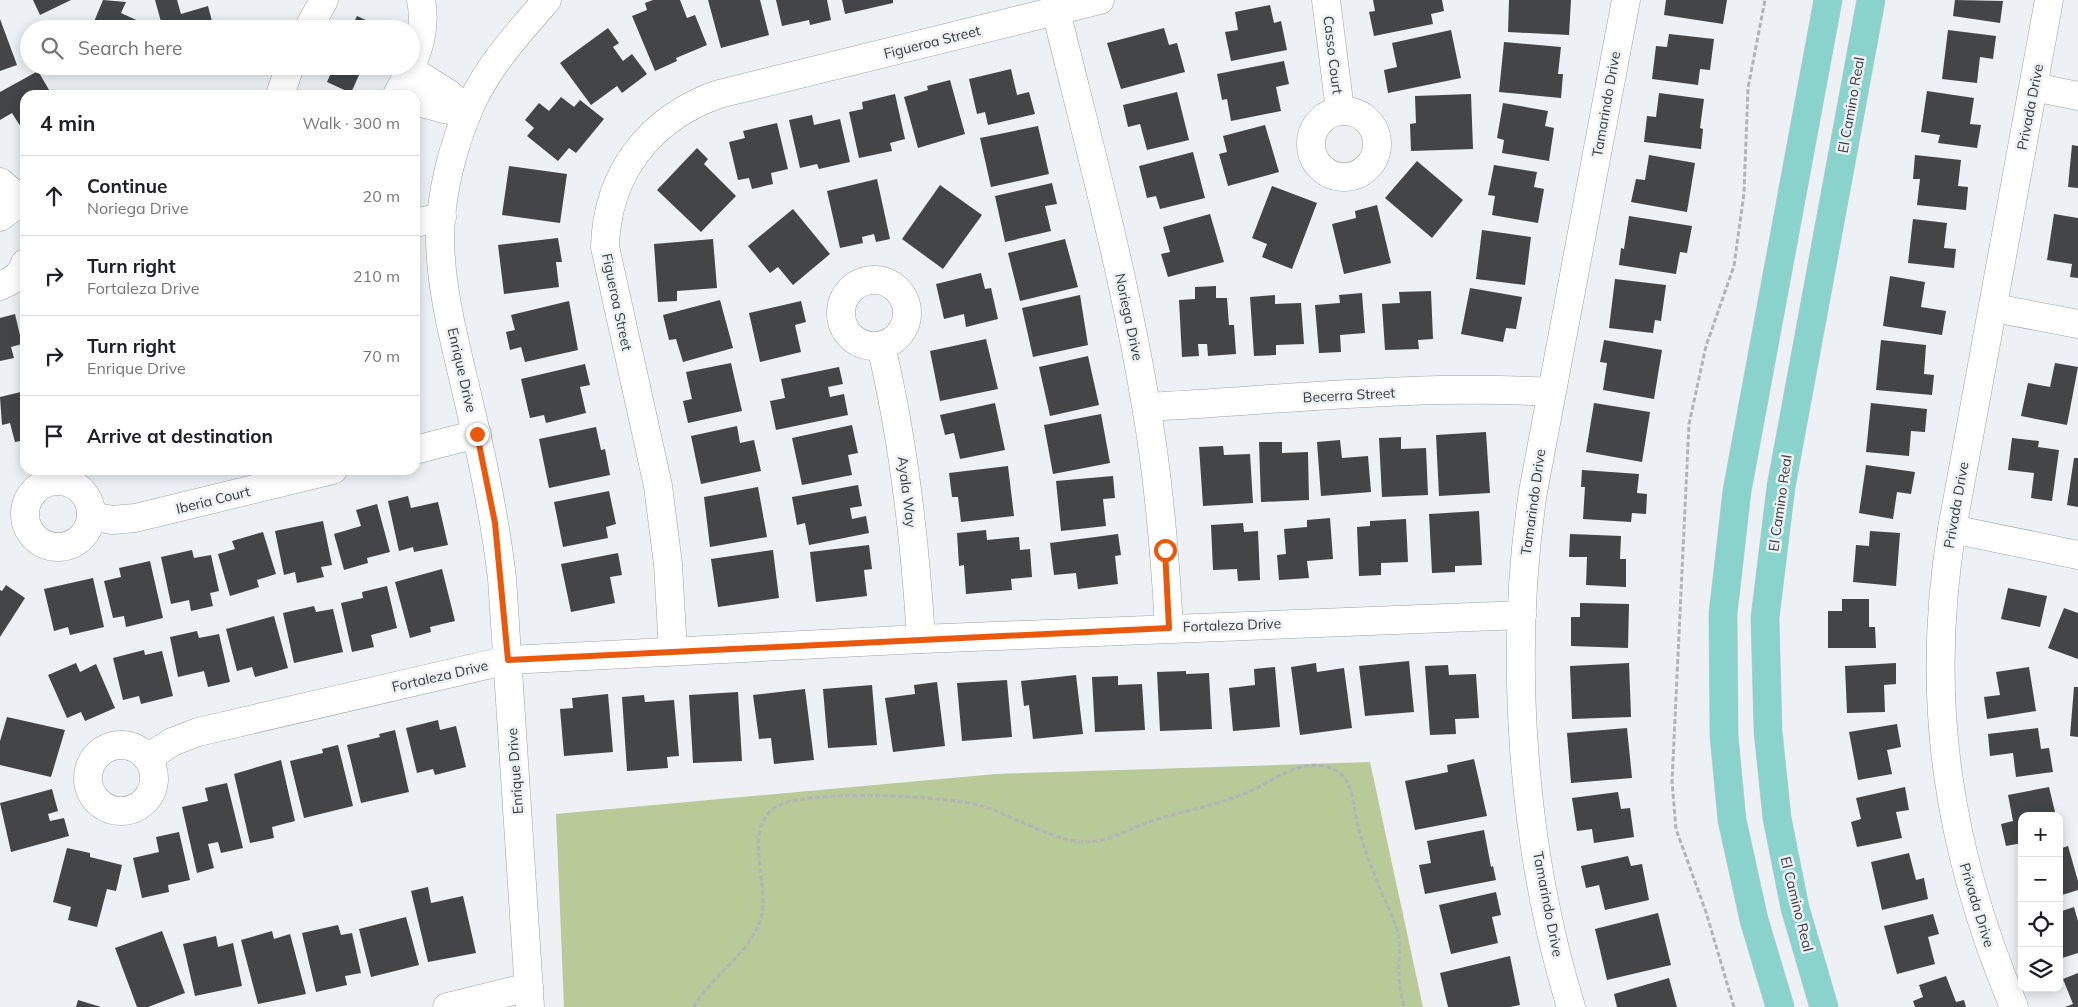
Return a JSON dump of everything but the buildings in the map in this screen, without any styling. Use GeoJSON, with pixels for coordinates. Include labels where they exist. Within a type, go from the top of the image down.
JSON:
{"type":"FeatureCollection","features":[{"type":"Feature","properties":{"kind":"main road"},"geometry":{"type":"LineString","coordinates":[[1780,1007],[1754,920],[1732,820],[1724,736],[1723,614],[1736,491],[1828,0]]}},
{"type":"Feature","properties":{"kind":"main road","name":"El Camino Real"},"geometry":{"type":"LineString","coordinates":[[1824,1007],[1796,908],[1777,818],[1768,731],[1765,618],[1781,487],[1871,0]]}},
{"type":"Feature","properties":{"kind":"street"},"geometry":{"type":"LineString","coordinates":[[313,20],[324,0]]}},
{"type":"Feature","properties":{"kind":"street"},"geometry":{"type":"LineString","coordinates":[[420,0],[422,9],[420,38]]}},
{"type":"Feature","properties":{"kind":"street","name":"Enrique Drive"},"geometry":{"type":"LineString","coordinates":[[529,997],[508,660],[495,523],[445,292],[440,239],[443,198],[454,152],[468,112],[493,67],[547,0]]}},
{"type":"Feature","properties":{"kind":"street","name":"Figueroa Street"},"geometry":{"type":"LineString","coordinates":[[673,651],[668,564],[659,494],[605,247],[606,226],[612,202],[621,177],[635,153],[655,131],[695,102],[720,94],[1100,0]]}},
{"type":"Feature","properties":{"kind":"street","name":"Casso Court"},"geometry":{"type":"LineString","coordinates":[[1326,0],[1340,110]]}},
{"type":"Feature","properties":{"kind":"street","name":"Tamarindo Drive"},"geometry":{"type":"LineString","coordinates":[[1571,1007],[1547,908],[1532,818],[1522,709],[1522,615],[1526,536],[1551,392],[1626,0]]}},
{"type":"Feature","properties":{"kind":"street","name":"Privada Drive"},"geometry":{"type":"LineString","coordinates":[[2014,1007],[1996,964],[1965,865],[1944,750],[1940,692],[1940,631],[1952,529],[2049,0]]}},
{"type":"Feature","properties":{"kind":"street","name":"Noriega Drive"},"geometry":{"type":"LineString","coordinates":[[1056,11],[1116,257],[1147,407],[1165,550],[1169,628]]}},
{"type":"Feature","properties":{"kind":"street"},"geometry":{"type":"LineString","coordinates":[[400,90],[408,75]]}},
{"type":"Feature","properties":{"kind":"street"},"geometry":{"type":"LineString","coordinates":[[419,75],[449,94],[468,112]]}},
{"type":"Feature","properties":{"kind":"street"},"geometry":{"type":"LineString","coordinates":[[2034,87],[2078,96]]}},
{"type":"Feature","properties":{"kind":"street"},"geometry":{"type":"LineString","coordinates":[[420,102],[468,112]]}},
{"type":"Feature","properties":{"kind":"street"},"geometry":{"type":"LineString","coordinates":[[0,182],[20,199]]}},
{"type":"Feature","properties":{"kind":"street"},"geometry":{"type":"LineString","coordinates":[[0,217],[20,204]]}},
{"type":"Feature","properties":{"kind":"street"},"geometry":{"type":"LineString","coordinates":[[420,222],[442,217]]}},
{"type":"Feature","properties":{"kind":"street"},"geometry":{"type":"LineString","coordinates":[[0,286],[14,280],[20,273]]}},
{"type":"Feature","properties":{"kind":"street"},"geometry":{"type":"LineString","coordinates":[[1994,308],[2078,324]]}},
{"type":"Feature","properties":{"kind":"street","name":"Ayala Way"},"geometry":{"type":"LineString","coordinates":[[881,346],[903,456],[916,565],[921,639]]}},
{"type":"Feature","properties":{"kind":"street","name":"Becerra Street"},"geometry":{"type":"LineString","coordinates":[[1147,407],[1414,392],[1498,389],[1551,392]]}},
{"type":"Feature","properties":{"kind":"street"},"geometry":{"type":"LineString","coordinates":[[420,449],[477,434]]}},
{"type":"Feature","properties":{"kind":"street","name":"Iberia Court"},"geometry":{"type":"LineString","coordinates":[[91,516],[112,520],[135,518],[312,475]]}},
{"type":"Feature","properties":{"kind":"street"},"geometry":{"type":"LineString","coordinates":[[1952,529],[2078,555]]}},
{"type":"Feature","properties":{"kind":"street","name":"Fortaleza Drive"},"geometry":{"type":"LineString","coordinates":[[148,758],[172,742],[198,732],[508,660],[921,639],[1522,615]]}},
{"type":"Feature","properties":{"kind":"street"},"geometry":{"type":"LineString","coordinates":[[447,1007],[529,997]]}},
{"type":"Feature","properties":{"kind":"path"},"geometry":{"type":"LineString","coordinates":[[1734,1007],[1706,912],[1676,829],[1672,782],[1689,424],[1706,346],[1734,266],[1744,193],[1748,88],[1765,0]]}},
{"type":"Feature","properties":{"kind":"path"},"geometry":{"type":"LineString","coordinates":[[694,1007],[720,973],[742,953],[759,924],[763,888],[758,854],[759,836],[762,823],[769,811],[779,804],[794,800],[832,796],[956,800],[1002,813],[1062,838],[1086,842],[1102,840],[1149,822],[1239,796],[1287,772],[1316,765],[1329,767],[1340,774],[1350,789],[1361,840],[1398,935],[1400,987],[1404,1007]]}},
{"type":"Feature","properties":{"kind":"green space"},"geometry":{"type":"Polygon","coordinates":[[[1370,762],[1423,1007],[564,1007],[556,814],[996,774],[1370,762]]]}},
{"type":"Feature","properties":{"kind":"route"},"geometry":{"type":"LineString","coordinates":[[477,434],[495,523],[502,578],[508,660],[1169,628],[1165,550]]}}]}
